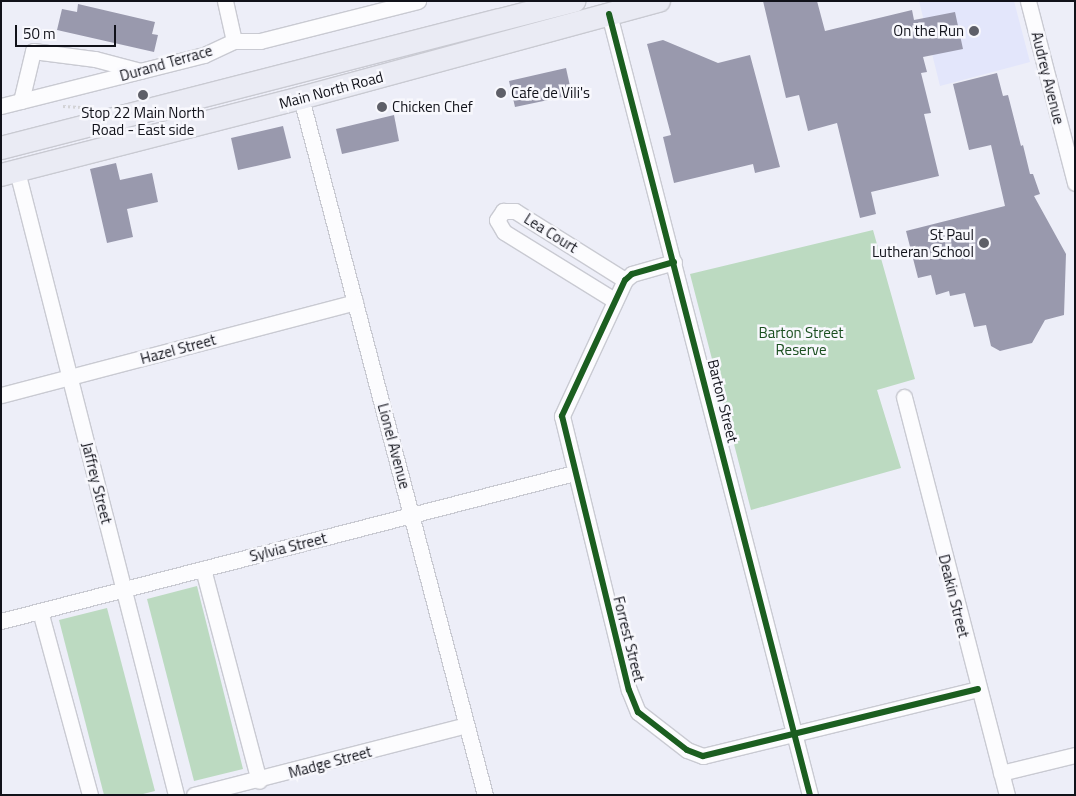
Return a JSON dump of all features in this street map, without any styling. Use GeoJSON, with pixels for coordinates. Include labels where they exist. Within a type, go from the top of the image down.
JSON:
{"type":"FeatureCollection","features":[{"type":"Feature","properties":{"kind":"highway","name":"Main North Road"},"geometry":{"type":"LineString","coordinates":[[6,147],[574,1]]}},
{"type":"Feature","properties":{"kind":"highway","name":"Main North Road"},"geometry":{"type":"LineString","coordinates":[[9,173],[301,98],[659,1]]}},
{"type":"Feature","properties":{"kind":"highway"},"geometry":{"type":"LineString","coordinates":[[6,147],[9,173]]}},
{"type":"Feature","properties":{"kind":"street"},"geometry":{"type":"LineString","coordinates":[[225,1],[234,41]]}},
{"type":"Feature","properties":{"kind":"street","name":"Durand Terrace"},"geometry":{"type":"LineString","coordinates":[[2,104],[21,101],[204,55],[234,41],[260,41],[418,1]]}},
{"type":"Feature","properties":{"kind":"street","name":"Audrey Avenue"},"geometry":{"type":"LineString","coordinates":[[1028,1],[1075,183]]}},
{"type":"Feature","properties":{"kind":"street","name":"Barton Street"},"geometry":{"type":"LineString","coordinates":[[609,14],[810,795]]}},
{"type":"Feature","properties":{"kind":"street"},"geometry":{"type":"LineString","coordinates":[[21,101],[33,51],[95,59],[141,71]]}},
{"type":"Feature","properties":{"kind":"street","name":"Lionel Avenue"},"geometry":{"type":"LineString","coordinates":[[301,98],[485,795]]}},
{"type":"Feature","properties":{"kind":"street","name":"Jaffrey Street"},"geometry":{"type":"LineString","coordinates":[[9,173],[70,377],[176,795]]}},
{"type":"Feature","properties":{"kind":"street","name":"Lea Court"},"geometry":{"type":"LineString","coordinates":[[614,300],[504,232],[497,220],[503,211],[515,211],[625,280]]}},
{"type":"Feature","properties":{"kind":"street"},"geometry":{"type":"LineString","coordinates":[[625,280],[632,274],[674,262]]}},
{"type":"Feature","properties":{"kind":"street","name":"Forrest Street"},"geometry":{"type":"LineString","coordinates":[[625,280],[614,300],[562,416],[574,473],[629,690],[638,712],[687,750],[703,756],[978,689]]}},
{"type":"Feature","properties":{"kind":"street","name":"Hazel Street"},"geometry":{"type":"LineString","coordinates":[[1,394],[355,302]]}},
{"type":"Feature","properties":{"kind":"street","name":"Deakin Street"},"geometry":{"type":"LineString","coordinates":[[904,397],[978,689],[1008,795]]}},
{"type":"Feature","properties":{"kind":"street","name":"Sylvia Street"},"geometry":{"type":"LineString","coordinates":[[1,621],[574,473]]}},
{"type":"Feature","properties":{"kind":"street"},"geometry":{"type":"LineString","coordinates":[[203,569],[259,780]]}},
{"type":"Feature","properties":{"kind":"street"},"geometry":{"type":"LineString","coordinates":[[40,611],[90,795]]}},
{"type":"Feature","properties":{"kind":"street","name":"Madge Street"},"geometry":{"type":"LineString","coordinates":[[194,795],[259,780],[466,725]]}},
{"type":"Feature","properties":{"kind":"street"},"geometry":{"type":"LineString","coordinates":[[1001,773],[1075,755]]}},
{"type":"Feature","properties":{"kind":"path"},"geometry":{"type":"LineString","coordinates":[[57,105],[95,108]]}},
{"type":"Feature","properties":{"kind":"shaded area","name":"On the Run"},"geometry":{"type":"Polygon","coordinates":[[[919,1],[1014,1],[1030,62],[940,86],[919,1]]]}},
{"type":"Feature","properties":{"kind":"green space","name":"Barton Street Reserve"},"geometry":{"type":"Polygon","coordinates":[[[873,230],[915,379],[877,390],[901,468],[751,510],[690,274],[873,230]]]}},
{"type":"Feature","properties":{"kind":"green space"},"geometry":{"type":"Polygon","coordinates":[[[197,586],[243,769],[194,781],[147,599],[197,586]]]}},
{"type":"Feature","properties":{"kind":"green space"},"geometry":{"type":"Polygon","coordinates":[[[107,608],[155,791],[139,795],[104,795],[59,620],[107,608]]]}},
{"type":"Feature","properties":{"kind":"building"},"geometry":{"type":"Polygon","coordinates":[[[763,1],[817,1],[825,31],[912,10],[914,20],[955,12],[963,49],[923,57],[927,72],[921,73],[931,113],[924,114],[939,176],[871,192],[876,214],[860,218],[837,123],[808,131],[799,95],[786,98],[763,1]]]}},
{"type":"Feature","properties":{"kind":"building"},"geometry":{"type":"Polygon","coordinates":[[[78,4],[155,22],[152,34],[158,35],[154,52],[57,30],[62,9],[77,12],[78,4]]]}},
{"type":"Feature","properties":{"kind":"building"},"geometry":{"type":"Polygon","coordinates":[[[663,40],[718,63],[750,55],[780,167],[755,173],[753,164],[674,183],[663,137],[671,135],[647,44],[663,40]]]}},
{"type":"Feature","properties":{"kind":"building"},"geometry":{"type":"Polygon","coordinates":[[[566,68],[572,95],[515,107],[509,81],[566,68]]]}},
{"type":"Feature","properties":{"kind":"building","name":"St Paul Lutheran School"},"geometry":{"type":"Polygon","coordinates":[[[997,73],[1003,96],[1008,95],[1030,174],[1033,174],[1040,194],[1034,196],[1066,254],[1064,315],[1045,320],[1032,343],[1000,351],[991,346],[986,325],[974,327],[965,293],[950,296],[949,291],[936,295],[931,275],[918,278],[906,231],[1005,206],[991,145],[969,150],[953,84],[997,73]]]}},
{"type":"Feature","properties":{"kind":"building"},"geometry":{"type":"Polygon","coordinates":[[[394,115],[399,141],[342,154],[336,129],[394,115]]]}},
{"type":"Feature","properties":{"kind":"building"},"geometry":{"type":"Polygon","coordinates":[[[283,126],[291,158],[238,170],[231,138],[283,126]]]}},
{"type":"Feature","properties":{"kind":"building"},"geometry":{"type":"Polygon","coordinates":[[[116,163],[120,180],[152,173],[158,202],[127,209],[133,237],[107,243],[90,169],[116,163]]]}},
{"type":"Feature","properties":{"kind":"cycle path"},"geometry":{"type":"LineString","coordinates":[[609,14],[810,795]]}},
{"type":"Feature","properties":{"kind":"cycle path"},"geometry":{"type":"LineString","coordinates":[[674,262],[632,274],[625,280],[562,416],[629,690],[638,712],[687,750],[703,756],[978,689]]}},
{"type":"Feature","properties":{"kind":"place","name":"On the Run"},"geometry":{"type":"Point","coordinates":[974,31]}},
{"type":"Feature","properties":{"kind":"place","name":"Cafe de Vili's"},"geometry":{"type":"Point","coordinates":[501,93]}},
{"type":"Feature","properties":{"kind":"place","name":"Stop 22 Main North Road - East side"},"geometry":{"type":"Point","coordinates":[143,95]}},
{"type":"Feature","properties":{"kind":"place","name":"Chicken Chef"},"geometry":{"type":"Point","coordinates":[382,107]}},
{"type":"Feature","properties":{"kind":"place","name":"St Paul Lutheran School"},"geometry":{"type":"Point","coordinates":[984,243]}}]}
